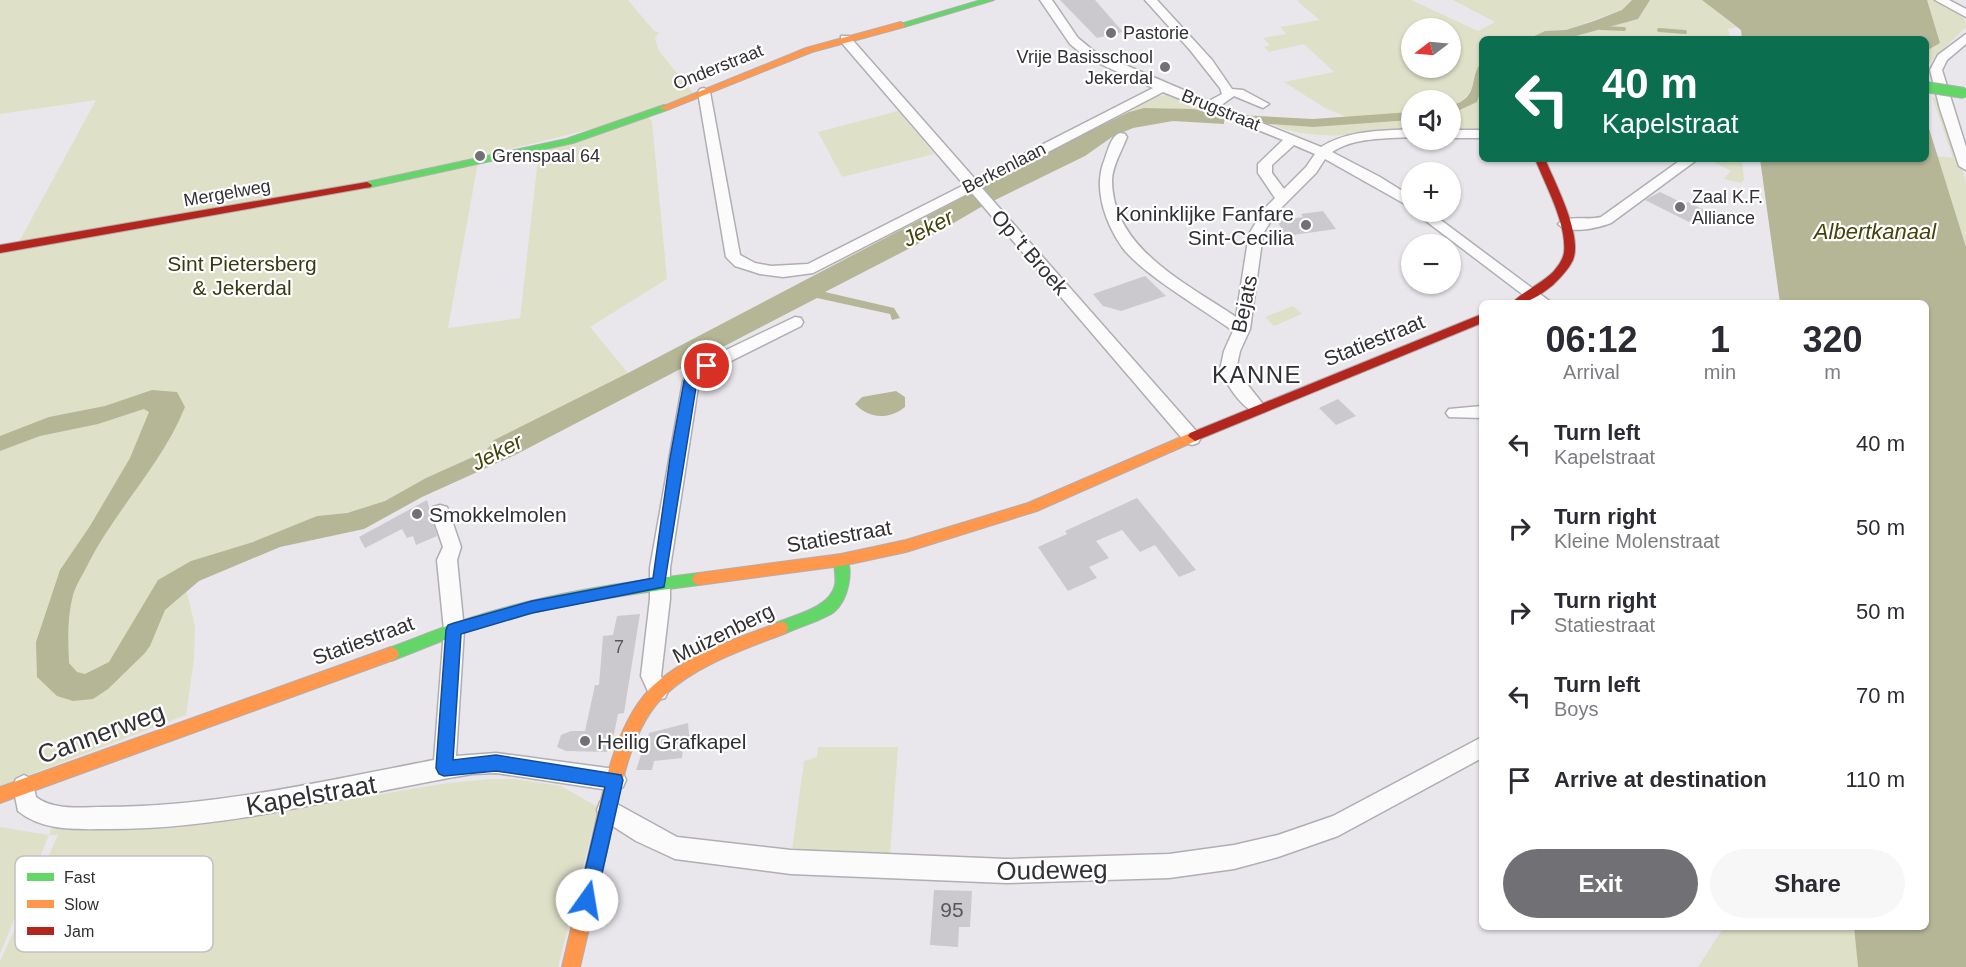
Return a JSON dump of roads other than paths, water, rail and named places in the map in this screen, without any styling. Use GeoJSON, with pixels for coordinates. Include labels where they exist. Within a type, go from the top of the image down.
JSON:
{"type":"FeatureCollection","features":[{"type":"Feature","properties":{"kind":"main road","name":"Onderstraat"},"geometry":{"type":"LineString","coordinates":[[460,165],[593,134],[774,63],[845,39],[990,0]]}},
{"type":"Feature","properties":{"kind":"main road"},"geometry":{"type":"LineString","coordinates":[[1929,87],[1966,93]]}},
{"type":"Feature","properties":{"kind":"main road"},"geometry":{"type":"LineString","coordinates":[[1539,299],[1545,286],[1568,260],[1570,239],[1541,162]]}},
{"type":"Feature","properties":{"kind":"main road","name":"Mergelweg"},"geometry":{"type":"LineString","coordinates":[[0,249],[330,193],[460,165]]}},
{"type":"Feature","properties":{"kind":"main road","name":"Statiestraat"},"geometry":{"type":"LineString","coordinates":[[180,730],[454,630],[532,607],[659,582],[841,560],[906,546],[1032,507],[1258,408],[1356,371],[1479,319]]}},
{"type":"Feature","properties":{"kind":"main road","name":"Muizenberg"},"geometry":{"type":"LineString","coordinates":[[571,967],[615,780],[635,725],[658,692],[683,674],[716,656],[829,608],[842,587],[841,560]]}},
{"type":"Feature","properties":{"kind":"main road","name":"Cannerweg"},"geometry":{"type":"LineString","coordinates":[[0,795],[180,730]]}},
{"type":"Feature","properties":{"kind":"street","name":"Brugstraat"},"geometry":{"type":"LineString","coordinates":[[1046,0],[1080,48],[1102,61],[1323,152],[1380,182],[1401,196]]}},
{"type":"Feature","properties":{"kind":"street"},"geometry":{"type":"LineString","coordinates":[[1151,0],[1195,47],[1229,92],[1239,93],[1263,104]]}},
{"type":"Feature","properties":{"kind":"street"},"geometry":{"type":"LineString","coordinates":[[1941,0],[1966,14]]}},
{"type":"Feature","properties":{"kind":"street"},"geometry":{"type":"LineString","coordinates":[[1966,38],[1942,58],[1936,70],[1946,109],[1966,166]]}},
{"type":"Feature","properties":{"kind":"street","name":"Op 't Broek"},"geometry":{"type":"LineString","coordinates":[[845,39],[1192,438]]}},
{"type":"Feature","properties":{"kind":"street","name":"Berkenlaan"},"geometry":{"type":"LineString","coordinates":[[704,92],[730,251],[738,262],[746,266],[792,273],[813,268],[1164,87]]}},
{"type":"Feature","properties":{"kind":"street"},"geometry":{"type":"LineString","coordinates":[[1211,106],[1229,95],[1229,92]]}},
{"type":"Feature","properties":{"kind":"street"},"geometry":{"type":"LineString","coordinates":[[1323,152],[1340,141],[1366,136],[1401,134]]}},
{"type":"Feature","properties":{"kind":"street"},"geometry":{"type":"LineString","coordinates":[[1461,134],[1479,134]]}},
{"type":"Feature","properties":{"kind":"street"},"geometry":{"type":"LineString","coordinates":[[1120,137],[1105,179],[1110,208],[1128,244],[1146,262],[1242,329]]}},
{"type":"Feature","properties":{"kind":"street"},"geometry":{"type":"LineString","coordinates":[[1282,197],[1265,173],[1265,164],[1286,147],[1291,138]]}},
{"type":"Feature","properties":{"kind":"street","name":"Bejats"},"geometry":{"type":"LineString","coordinates":[[1258,408],[1236,384],[1228,370],[1232,351],[1242,329],[1256,234],[1282,197],[1311,170],[1323,152]]}},
{"type":"Feature","properties":{"kind":"street"},"geometry":{"type":"LineString","coordinates":[[1565,224],[1595,224],[1606,220],[1687,162]]}},
{"type":"Feature","properties":{"kind":"street"},"geometry":{"type":"LineString","coordinates":[[1435,222],[1539,299]]}},
{"type":"Feature","properties":{"kind":"street"},"geometry":{"type":"LineString","coordinates":[[658,692],[651,676],[660,599],[659,582],[678,451],[691,381],[696,373],[707,366],[795,322]]}},
{"type":"Feature","properties":{"kind":"street"},"geometry":{"type":"LineString","coordinates":[[1455,413],[1479,411]]}},
{"type":"Feature","properties":{"kind":"street"},"geometry":{"type":"LineString","coordinates":[[440,512],[452,547],[447,560],[454,630],[444,768]]}},
{"type":"Feature","properties":{"kind":"street","name":"Oudeweg"},"geometry":{"type":"LineString","coordinates":[[608,810],[644,833],[675,848],[791,862],[1006,871],[1169,866],[1234,857],[1278,846],[1338,825],[1479,749]]}},
{"type":"Feature","properties":{"kind":"street","name":"Kapelstraat"},"geometry":{"type":"LineString","coordinates":[[24,786],[26,803],[37,812],[46,815],[153,817],[280,802],[444,768],[496,763],[615,780]]}},
{"type":"Feature","properties":{"kind":"water"},"geometry":{"type":"Polygon","coordinates":[[[1632,0],[1650,0],[1638,19],[1576,36],[1534,36],[1545,31],[1566,30],[1622,10],[1632,0]]]}},
{"type":"Feature","properties":{"kind":"water"},"geometry":{"type":"Polygon","coordinates":[[[1702,0],[1927,0],[1940,43],[1929,49],[1929,36],[1742,36],[1741,30],[1702,0]]]}},
{"type":"Feature","properties":{"kind":"water"},"geometry":{"type":"Polygon","coordinates":[[[1479,66],[1477,102],[1461,109],[1461,102],[1470,92],[1479,66]]]}},
{"type":"Feature","properties":{"kind":"water","name":"Jeker"},"geometry":{"type":"Polygon","coordinates":[[[1144,108],[1193,109],[1220,114],[1313,119],[1401,113],[1401,121],[1313,127],[1224,121],[1224,124],[1173,121],[1133,128],[1112,137],[1085,156],[981,207],[916,245],[825,292],[894,308],[900,318],[892,320],[890,314],[817,298],[515,455],[422,497],[364,529],[280,547],[199,581],[165,610],[150,646],[144,654],[108,689],[93,699],[73,701],[57,696],[37,677],[36,642],[60,570],[90,526],[130,458],[149,412],[144,409],[98,424],[40,436],[0,451],[0,436],[49,417],[105,406],[152,390],[177,392],[185,407],[164,448],[100,542],[74,591],[69,621],[69,663],[77,672],[85,674],[109,662],[158,580],[191,561],[253,542],[317,516],[347,513],[385,501],[426,478],[486,451],[494,440],[628,373],[1129,112],[1144,108]]]}},
{"type":"Feature","properties":{"kind":"water","name":"Albertkanaal"},"geometry":{"type":"Polygon","coordinates":[[[1929,129],[1966,247],[1966,967],[1858,967],[1854,930],[1929,930],[1929,300],[1780,300],[1760,162],[1929,162],[1929,129]]]}},
{"type":"Feature","properties":{"kind":"water"},"geometry":{"type":"Polygon","coordinates":[[[896,391],[905,397],[905,407],[886,416],[866,413],[855,404],[862,397],[896,391]]]}},
{"type":"Feature","properties":{"kind":"waterway"},"geometry":{"type":"LineString","coordinates":[[1601,28],[1624,29]]}},
{"type":"Feature","properties":{"kind":"waterway"},"geometry":{"type":"LineString","coordinates":[[1659,30],[1685,32]]}},
{"type":"Feature","properties":{"kind":"place","name":"Pastorie"},"geometry":{"type":"Point","coordinates":[1111,33]}},
{"type":"Feature","properties":{"kind":"place","name":"Vrije Basisschool Jekerdal"},"geometry":{"type":"Point","coordinates":[1165,67]}},
{"type":"Feature","properties":{"kind":"place","name":"Grenspaal 64"},"geometry":{"type":"Point","coordinates":[480,156]}},
{"type":"Feature","properties":{"kind":"place","name":"Zaal K.F. Alliance"},"geometry":{"type":"Point","coordinates":[1680,207]}},
{"type":"Feature","properties":{"kind":"place","name":"Koninklijke Fanfare Sint-Cecilia"},"geometry":{"type":"Point","coordinates":[1306,225]}},
{"type":"Feature","properties":{"kind":"place","name":"Smokkelmolen"},"geometry":{"type":"Point","coordinates":[417,514]}},
{"type":"Feature","properties":{"kind":"place","name":"Heilig Grafkapel"},"geometry":{"type":"Point","coordinates":[585,741]}},
{"type":"Feature","properties":{"kind":"district","name":"KANNE"},"geometry":{"type":"Point","coordinates":[1257,374]}},
{"type":"Feature","properties":{"kind":"park label","name":"Sint Pietersberg & Jekerdal"},"geometry":{"type":"Point","coordinates":[242,275]}}]}
